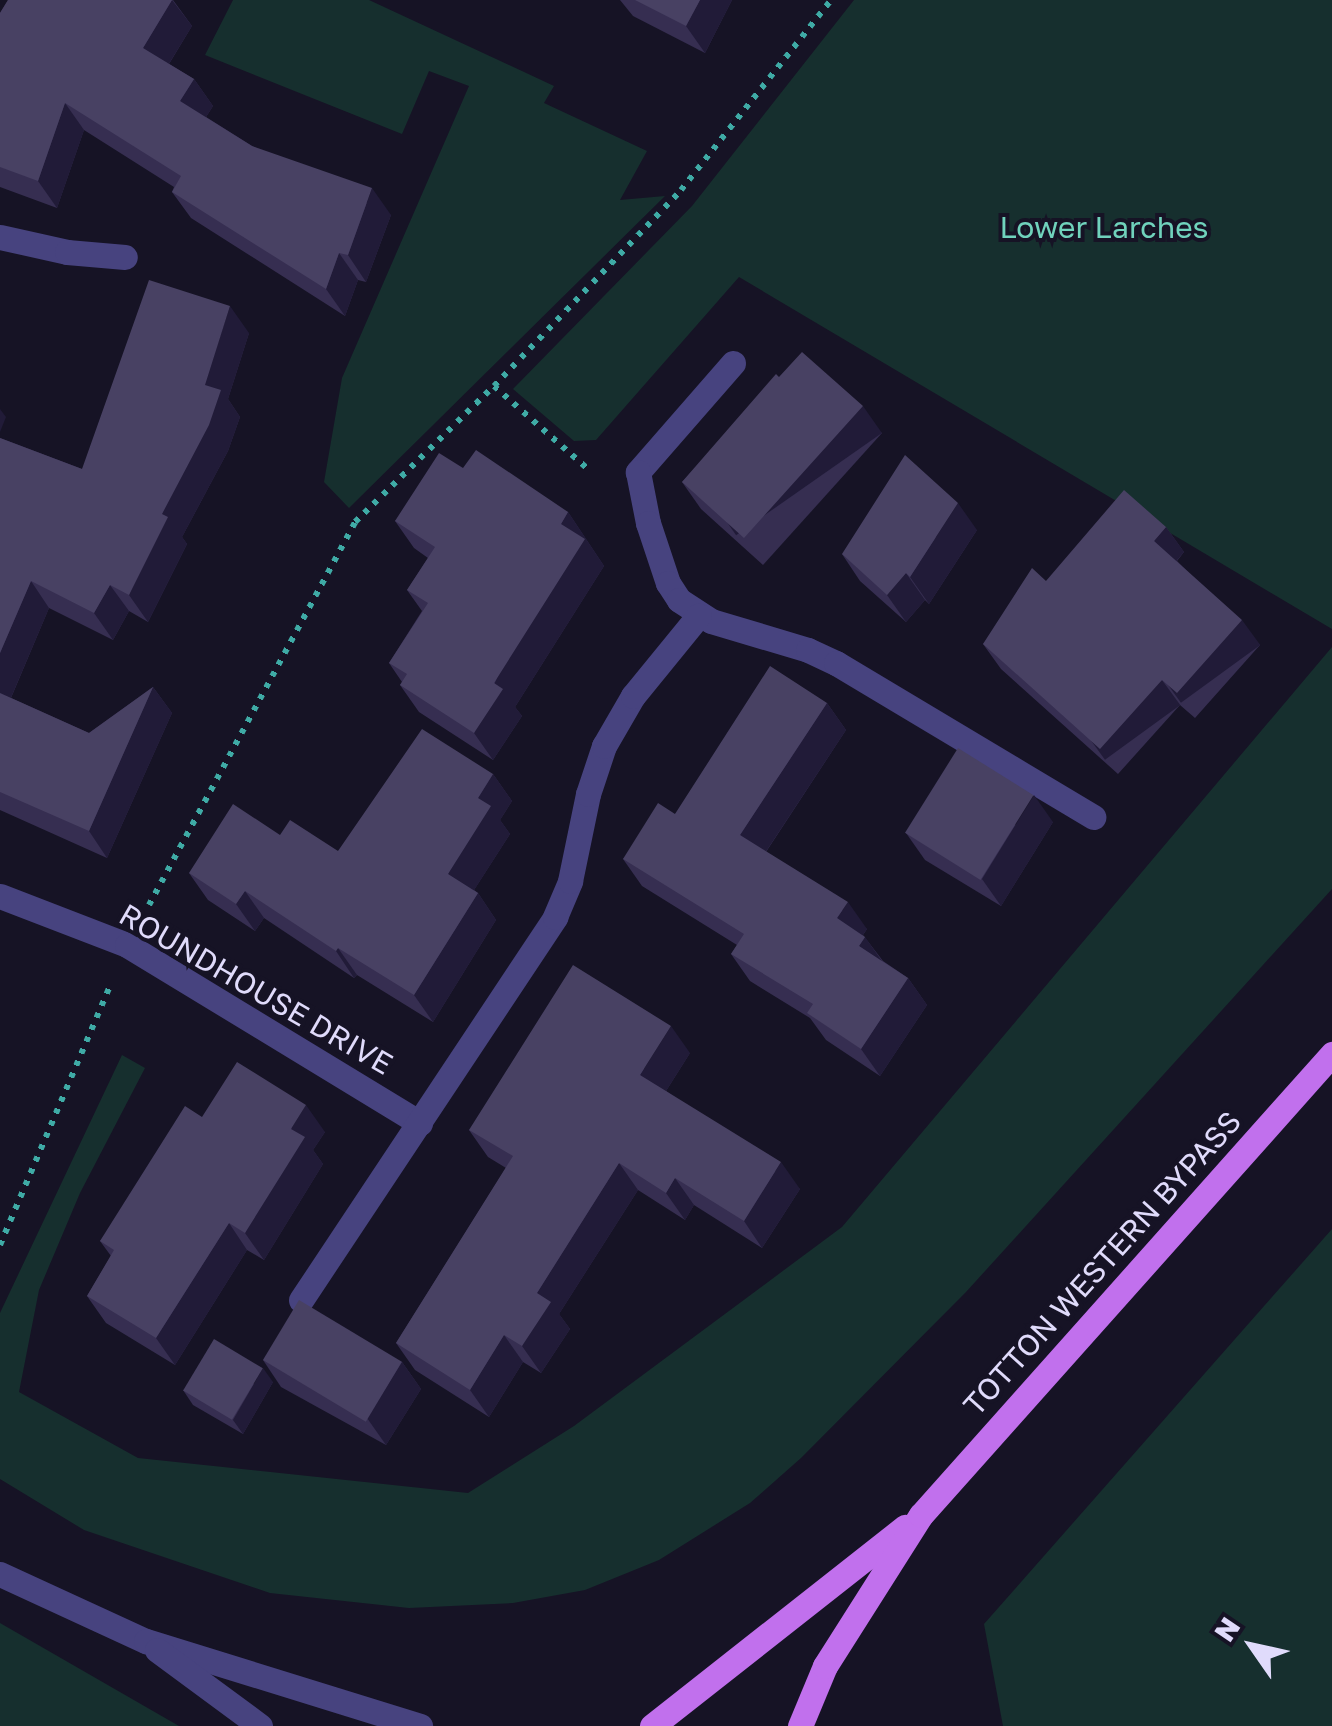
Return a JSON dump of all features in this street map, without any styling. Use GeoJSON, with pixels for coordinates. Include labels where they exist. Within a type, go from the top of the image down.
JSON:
{"type":"FeatureCollection","features":[{"type":"Feature","properties":{"kind":"main road","name":"TOTTON WESTERN BYPASS"},"geometry":{"type":"LineString","coordinates":[[800,1726],[824,1666],[921,1515],[1332,1054]]}},
{"type":"Feature","properties":{"kind":"main road","name":"TOTTON WESTERN BYPASS"},"geometry":{"type":"LineString","coordinates":[[652,1726],[921,1515]]}},
{"type":"Feature","properties":{"kind":"street"},"geometry":{"type":"LineString","coordinates":[[0,237],[125,258]]}},
{"type":"Feature","properties":{"kind":"street"},"geometry":{"type":"LineString","coordinates":[[734,363],[638,472],[648,523],[668,583],[679,600],[699,615],[836,663],[1093,817]]}},
{"type":"Feature","properties":{"kind":"street"},"geometry":{"type":"LineString","coordinates":[[301,1300],[555,917],[570,882],[595,770],[616,723],[659,661],[699,615]]}},
{"type":"Feature","properties":{"kind":"street","name":"ROUNDHOUSE DRIVE"},"geometry":{"type":"LineString","coordinates":[[0,896],[127,945],[420,1124]]}},
{"type":"Feature","properties":{"kind":"street"},"geometry":{"type":"LineString","coordinates":[[0,1562],[12,1578],[146,1641],[420,1726]]}},
{"type":"Feature","properties":{"kind":"street"},"geometry":{"type":"LineString","coordinates":[[146,1641],[260,1726]]}},
{"type":"Feature","properties":{"kind":"path"},"geometry":{"type":"LineString","coordinates":[[0,1245],[127,945],[339,545],[375,498],[494,386],[681,190],[831,0]]}},
{"type":"Feature","properties":{"kind":"path"},"geometry":{"type":"LineString","coordinates":[[494,386],[648,523]]}},
{"type":"Feature","properties":{"kind":"green space"},"geometry":{"type":"Polygon","coordinates":[[[233,0],[369,0],[554,86],[544,103],[647,151],[620,200],[665,196],[349,508],[324,482],[342,378],[469,86],[429,71],[402,134],[205,55],[233,0]]]}},
{"type":"Feature","properties":{"kind":"green space","name":"Lower Larches"},"geometry":{"type":"Polygon","coordinates":[[[854,0],[1332,0],[1332,629],[739,277],[596,440],[574,441],[513,389],[692,206],[854,0]]]}},
{"type":"Feature","properties":{"kind":"green space"},"geometry":{"type":"Polygon","coordinates":[[[1332,647],[1332,889],[966,1292],[801,1458],[750,1503],[659,1560],[585,1590],[513,1603],[409,1608],[270,1593],[84,1530],[0,1479],[0,1313],[122,1055],[145,1068],[80,1193],[39,1290],[19,1392],[138,1458],[468,1493],[574,1426],[842,1227],[1332,647]]]}},
{"type":"Feature","properties":{"kind":"green space"},"geometry":{"type":"Polygon","coordinates":[[[1332,1229],[1332,1726],[1003,1726],[984,1624],[1332,1229]]]}},
{"type":"Feature","properties":{"kind":"green space"},"geometry":{"type":"Polygon","coordinates":[[[0,1623],[179,1726],[0,1726],[0,1623]]]}},
{"type":"Feature","properties":{"kind":"building"},"geometry":{"type":"Polygon","coordinates":[[[8,0],[172,0],[143,48],[194,79],[180,101],[252,146],[372,188],[348,255],[339,253],[326,289],[172,192],[181,176],[65,103],[38,181],[0,167],[0,13],[8,0]]]}},
{"type":"Feature","properties":{"kind":"building"},"geometry":{"type":"Polygon","coordinates":[[[635,0],[700,0],[686,26],[635,0]]]}},
{"type":"Feature","properties":{"kind":"building"},"geometry":{"type":"Polygon","coordinates":[[[149,280],[230,306],[205,385],[221,390],[209,425],[162,514],[168,517],[129,595],[110,585],[94,613],[31,581],[0,653],[0,438],[82,469],[149,280]]]}},
{"type":"Feature","properties":{"kind":"building"},"geometry":{"type":"Polygon","coordinates":[[[802,352],[863,406],[744,538],[682,482],[776,374],[779,377],[802,352]]]}},
{"type":"Feature","properties":{"kind":"building"},"geometry":{"type":"Polygon","coordinates":[[[476,450],[568,512],[561,524],[585,539],[494,683],[503,689],[474,733],[400,685],[407,674],[389,663],[428,603],[407,590],[435,547],[395,521],[439,453],[463,468],[476,450]]]}},
{"type":"Feature","properties":{"kind":"building"},"geometry":{"type":"Polygon","coordinates":[[[905,455],[958,503],[910,577],[906,573],[887,595],[842,554],[905,455]]]}},
{"type":"Feature","properties":{"kind":"building"},"geometry":{"type":"Polygon","coordinates":[[[1124,490],[1166,527],[1154,541],[1242,620],[1177,693],[1162,680],[1100,749],[983,644],[1032,568],[1046,581],[1124,490]]]}},
{"type":"Feature","properties":{"kind":"building"},"geometry":{"type":"Polygon","coordinates":[[[770,666],[827,703],[740,835],[848,902],[837,918],[865,937],[859,946],[908,978],[861,1049],[807,1013],[813,1004],[731,954],[744,934],[623,859],[658,803],[675,814],[770,666]]]}},
{"type":"Feature","properties":{"kind":"building"},"geometry":{"type":"Polygon","coordinates":[[[153,687],[89,831],[0,792],[0,693],[89,733],[153,687]]]}},
{"type":"Feature","properties":{"kind":"building"},"geometry":{"type":"Polygon","coordinates":[[[422,729],[493,774],[478,798],[491,806],[448,874],[478,893],[414,995],[338,948],[336,951],[245,891],[236,904],[189,873],[233,804],[280,835],[290,820],[338,851],[422,729]]]}},
{"type":"Feature","properties":{"kind":"building"},"geometry":{"type":"Polygon","coordinates":[[[958,748],[1033,795],[980,880],[905,833],[958,748]]]}},
{"type":"Feature","properties":{"kind":"building"},"geometry":{"type":"Polygon","coordinates":[[[573,965],[671,1026],[640,1075],[781,1162],[744,1221],[675,1178],[666,1193],[619,1163],[537,1293],[551,1302],[522,1346],[504,1335],[470,1390],[396,1343],[513,1156],[469,1130],[573,965]]]}},
{"type":"Feature","properties":{"kind":"building"},"geometry":{"type":"Polygon","coordinates":[[[237,1062],[306,1105],[291,1129],[305,1137],[245,1233],[229,1223],[156,1338],[87,1296],[114,1250],[100,1241],[185,1106],[202,1117],[237,1062]]]}},
{"type":"Feature","properties":{"kind":"building"},"geometry":{"type":"Polygon","coordinates":[[[299,1300],[402,1362],[366,1422],[263,1360],[299,1300]]]}},
{"type":"Feature","properties":{"kind":"building"},"geometry":{"type":"Polygon","coordinates":[[[214,1339],[263,1368],[232,1420],[183,1390],[214,1339]]]}}]}
